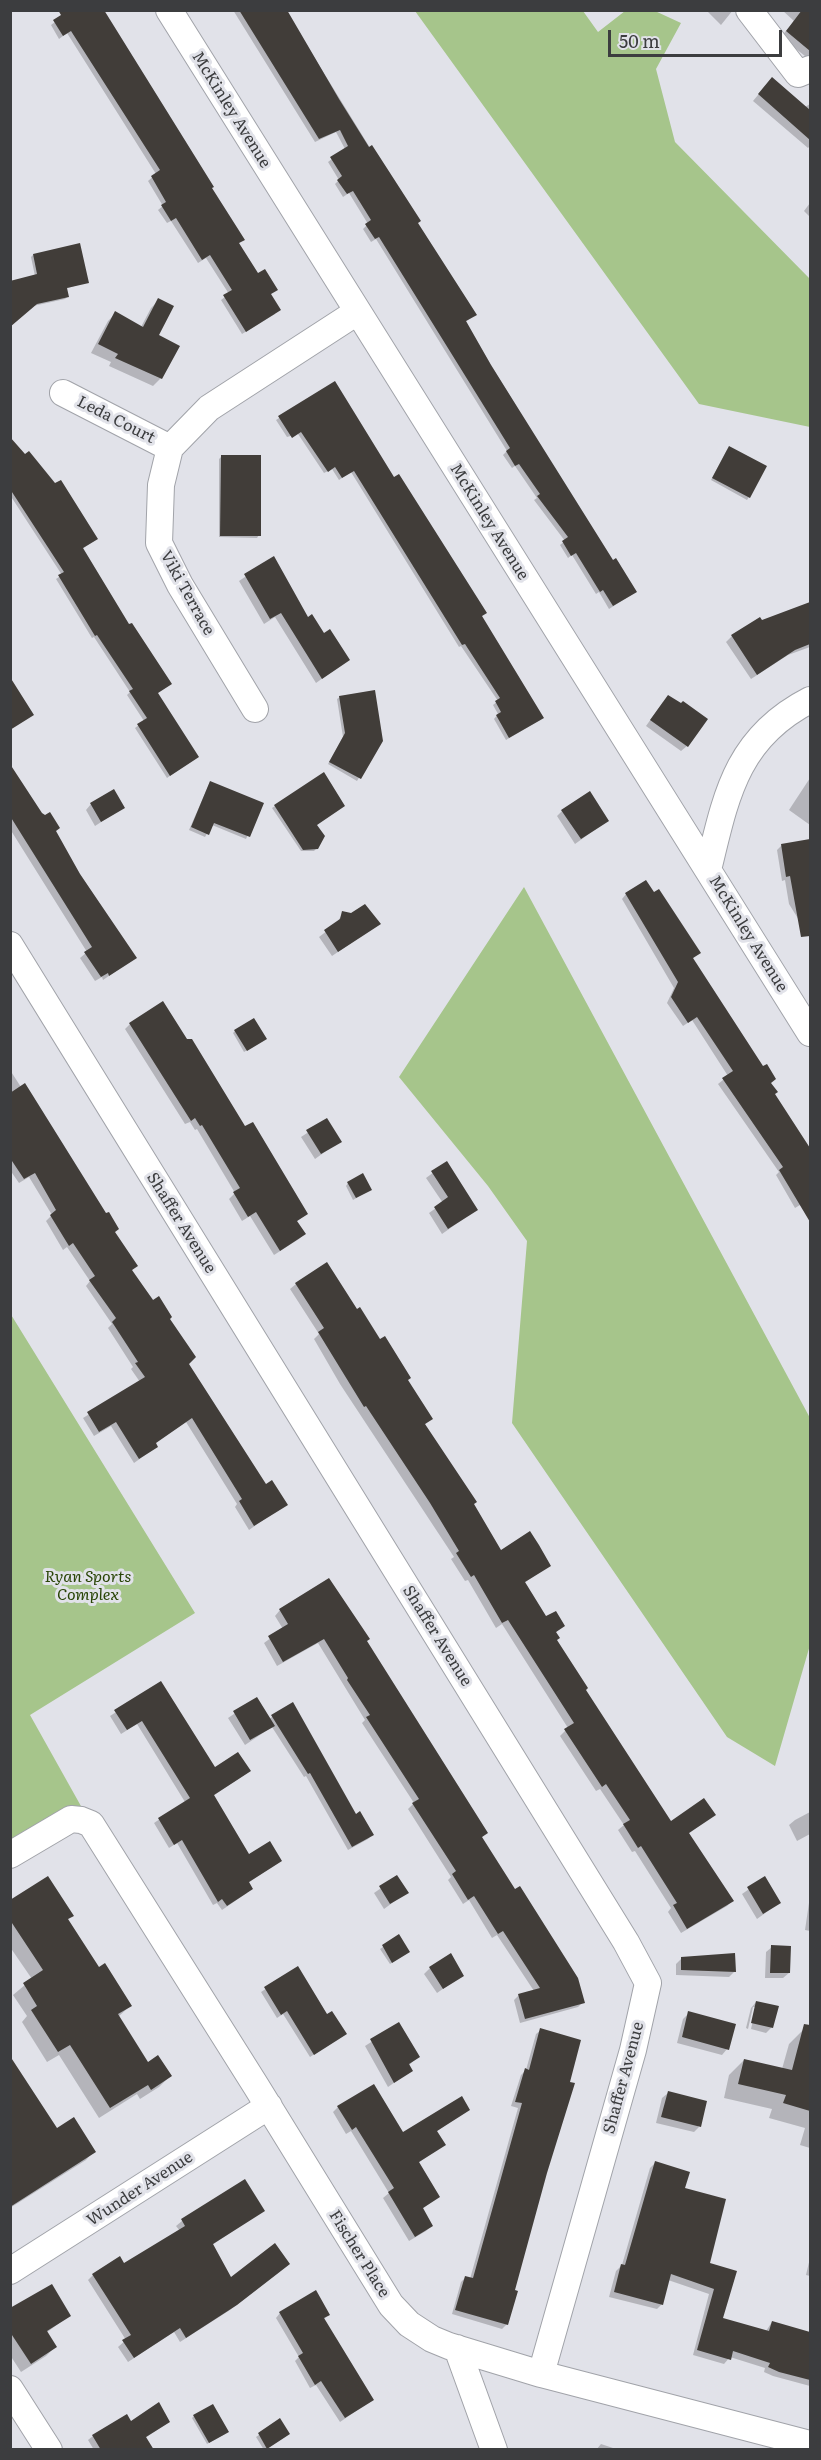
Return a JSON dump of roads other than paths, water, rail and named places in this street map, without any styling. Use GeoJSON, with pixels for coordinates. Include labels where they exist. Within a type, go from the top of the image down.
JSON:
{"type":"FeatureCollection","features":[{"type":"Feature","properties":{"kind":"street","name":"McKinley Avenue"},"geometry":{"type":"LineString","coordinates":[[169,10],[810,1033]]}},
{"type":"Feature","properties":{"kind":"street"},"geometry":{"type":"LineString","coordinates":[[749,10],[798,74],[810,69]]}},
{"type":"Feature","properties":{"kind":"street"},"geometry":{"type":"LineString","coordinates":[[170,448],[209,408],[357,312]]}},
{"type":"Feature","properties":{"kind":"street","name":"Leda Court"},"geometry":{"type":"LineString","coordinates":[[63,393],[170,448]]}},
{"type":"Feature","properties":{"kind":"street","name":"Viki Terrace"},"geometry":{"type":"LineString","coordinates":[[170,448],[161,485],[159,543],[180,585],[255,709]]}},
{"type":"Feature","properties":{"kind":"street"},"geometry":{"type":"LineString","coordinates":[[708,870],[725,799],[738,769],[771,727],[796,707],[810,700]]}},
{"type":"Feature","properties":{"kind":"street","name":"Shaffer Avenue"},"geometry":{"type":"LineString","coordinates":[[10,945],[627,1942],[648,1983],[633,2050],[541,2374]]}},
{"type":"Feature","properties":{"kind":"street","name":"Fischer Place"},"geometry":{"type":"LineString","coordinates":[[10,1855],[71,1820],[81,1820],[91,1824],[391,2305],[410,2324],[432,2339],[541,2374],[810,2444]]}},
{"type":"Feature","properties":{"kind":"street","name":"Wunder Avenue"},"geometry":{"type":"LineString","coordinates":[[10,2271],[269,2106]]}},
{"type":"Feature","properties":{"kind":"street"},"geometry":{"type":"LineString","coordinates":[[457,2348],[494,2450]]}},
{"type":"Feature","properties":{"kind":"street"},"geometry":{"type":"LineString","coordinates":[[10,2389],[49,2450]]}},
{"type":"Feature","properties":{"kind":"park label","name":"Ryan Sports Complex"},"geometry":{"type":"Point","coordinates":[88,1586]}}]}
